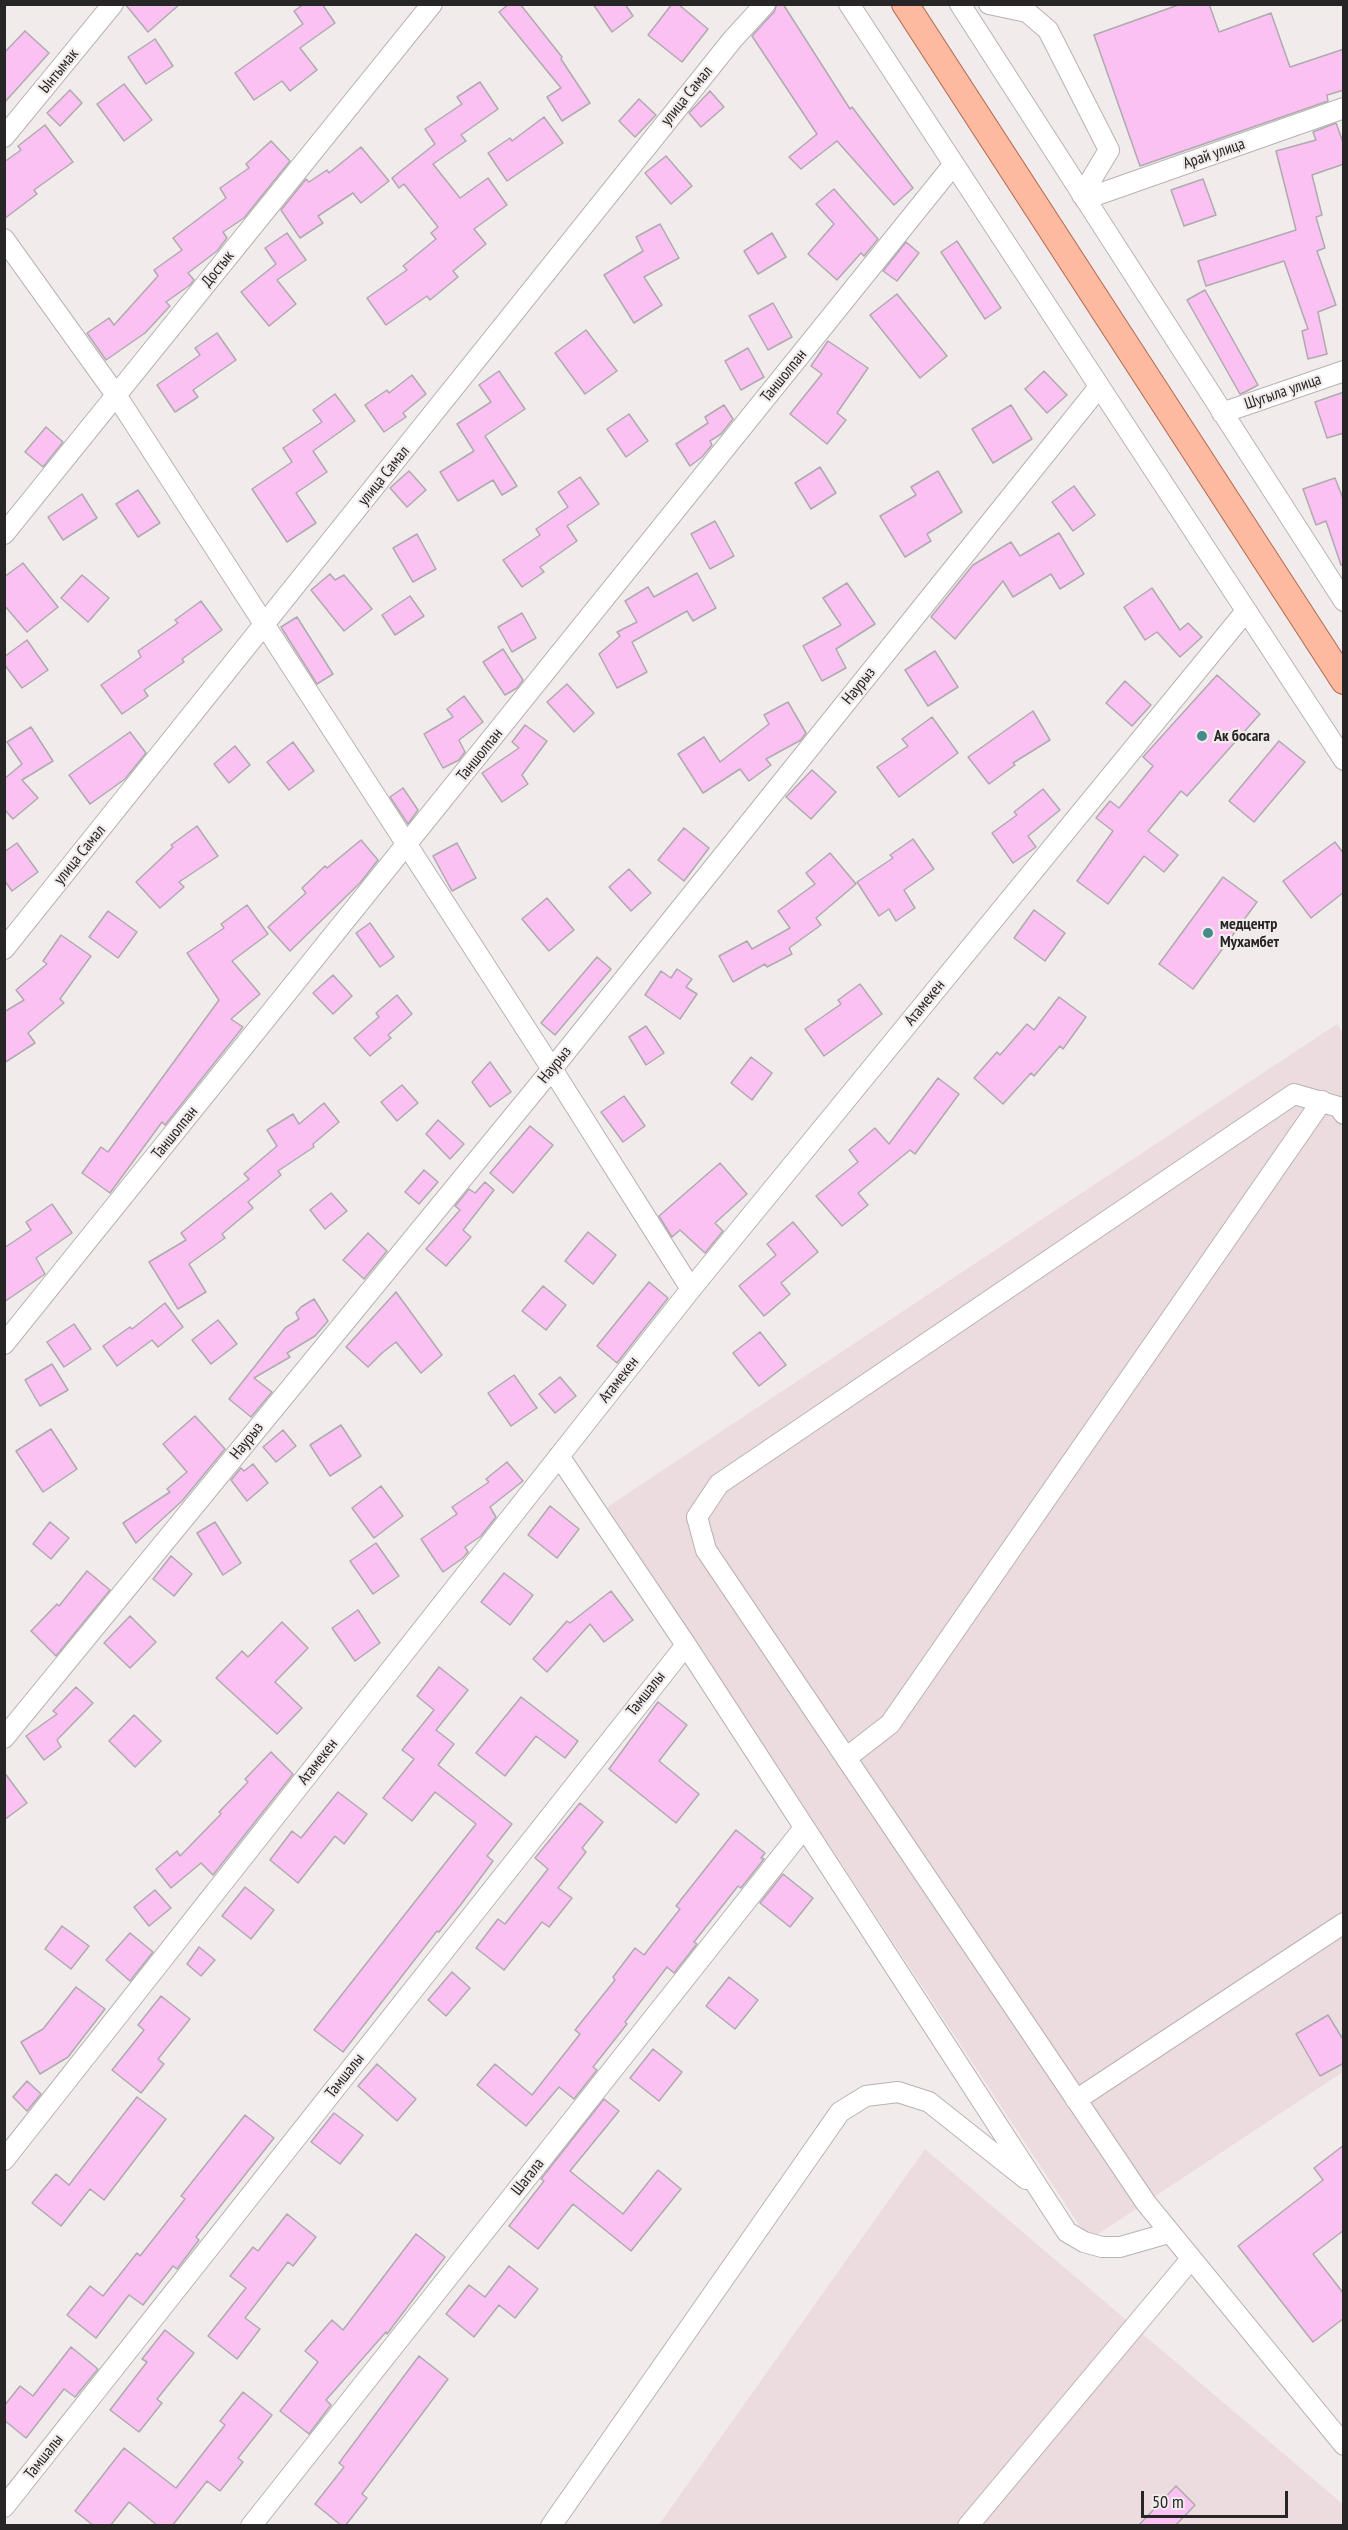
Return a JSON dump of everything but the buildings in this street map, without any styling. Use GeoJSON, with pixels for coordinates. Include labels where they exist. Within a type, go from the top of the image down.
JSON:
{"type":"FeatureCollection","features":[{"type":"Feature","properties":{"kind":"main road"},"geometry":{"type":"LineString","coordinates":[[905,4],[1344,681]]}},
{"type":"Feature","properties":{"kind":"street","name":"Ынтымак"},"geometry":{"type":"LineString","coordinates":[[4,137],[113,4]]}},
{"type":"Feature","properties":{"kind":"street","name":"Достык"},"geometry":{"type":"LineString","coordinates":[[4,534],[432,4]]}},
{"type":"Feature","properties":{"kind":"street","name":"улица Самал"},"geometry":{"type":"LineString","coordinates":[[4,948],[733,39],[765,4]]}},
{"type":"Feature","properties":{"kind":"street"},"geometry":{"type":"LineString","coordinates":[[849,4],[1344,760]]}},
{"type":"Feature","properties":{"kind":"street"},"geometry":{"type":"LineString","coordinates":[[960,4],[1344,602]]}},
{"type":"Feature","properties":{"kind":"street"},"geometry":{"type":"LineString","coordinates":[[989,4],[1027,12],[1048,30],[1109,150],[1084,197]]}},
{"type":"Feature","properties":{"kind":"street","name":"Арай улица"},"geometry":{"type":"LineString","coordinates":[[1084,197],[1344,108]]}},
{"type":"Feature","properties":{"kind":"street","name":"Таншолпан"},"geometry":{"type":"LineString","coordinates":[[4,1344],[954,164]]}},
{"type":"Feature","properties":{"kind":"street"},"geometry":{"type":"LineString","coordinates":[[4,239],[116,395],[552,1069],[691,1289]]}},
{"type":"Feature","properties":{"kind":"street","name":"Шугыла улица"},"geometry":{"type":"LineString","coordinates":[[1222,413],[1344,371]]}},
{"type":"Feature","properties":{"kind":"street","name":"Наурыз"},"geometry":{"type":"LineString","coordinates":[[4,1738],[552,1069],[1099,387]]}},
{"type":"Feature","properties":{"kind":"street","name":"Атамекен"},"geometry":{"type":"LineString","coordinates":[[4,2160],[691,1289],[1246,611]]}},
{"type":"Feature","properties":{"kind":"street"},"geometry":{"type":"LineString","coordinates":[[1344,1114],[1339,1107],[1294,1094],[719,1484],[697,1517],[706,1550],[1146,2203],[1344,2445]]}},
{"type":"Feature","properties":{"kind":"street"},"geometry":{"type":"LineString","coordinates":[[846,1758],[890,1724],[1322,1101]]}},
{"type":"Feature","properties":{"kind":"street"},"geometry":{"type":"LineString","coordinates":[[559,1456],[686,1645],[1067,2232],[1084,2242],[1102,2247],[1120,2247],[1169,2233]]}},
{"type":"Feature","properties":{"kind":"street","name":"Тамшалы"},"geometry":{"type":"LineString","coordinates":[[4,2507],[686,1645]]}},
{"type":"Feature","properties":{"kind":"street","name":"Шагала"},"geometry":{"type":"LineString","coordinates":[[251,2526],[804,1828]]}},
{"type":"Feature","properties":{"kind":"street"},"geometry":{"type":"LineString","coordinates":[[1076,2100],[1344,1923]]}},
{"type":"Feature","properties":{"kind":"street"},"geometry":{"type":"LineString","coordinates":[[551,2526],[840,2112],[866,2096],[898,2092],[929,2102],[1040,2190]]}},
{"type":"Feature","properties":{"kind":"street"},"geometry":{"type":"LineString","coordinates":[[968,2526],[1191,2259]]}},
{"type":"Feature","properties":{"kind":"shaded area"},"geometry":{"type":"Polygon","coordinates":[[[1337,1024],[1344,1035],[1343,2072],[1089,2240],[607,1507],[1337,1024]]]}},
{"type":"Feature","properties":{"kind":"shaded area"},"geometry":{"type":"Polygon","coordinates":[[[925,2149],[1344,2505],[1343,2526],[658,2526],[925,2149]]]}},
{"type":"Feature","properties":{"kind":"place","name":"Ак босага"},"geometry":{"type":"Point","coordinates":[1202,736]}},
{"type":"Feature","properties":{"kind":"place","name":"медцентр Мухамбет"},"geometry":{"type":"Point","coordinates":[1208,933]}}]}
